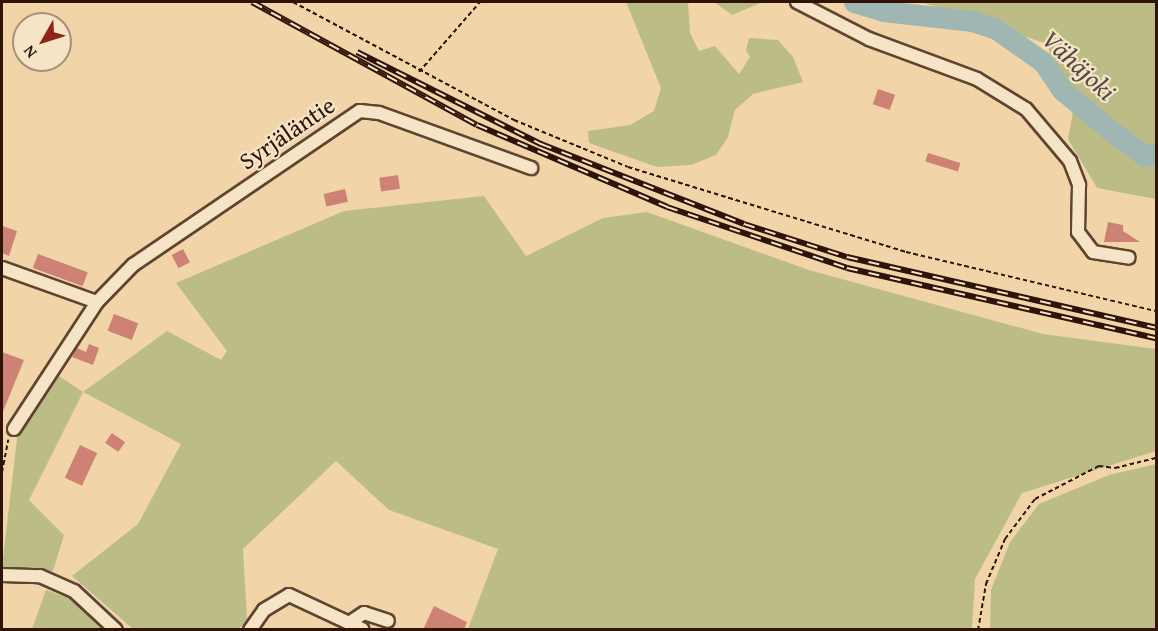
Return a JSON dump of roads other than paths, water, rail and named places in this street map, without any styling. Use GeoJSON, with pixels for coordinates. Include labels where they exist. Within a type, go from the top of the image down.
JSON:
{"type":"FeatureCollection","features":[{"type":"Feature","properties":{"kind":"street"},"geometry":{"type":"LineString","coordinates":[[796,2],[869,39],[977,79],[1026,109],[1070,161],[1079,185],[1078,232],[1093,252],[1129,258]]}},
{"type":"Feature","properties":{"kind":"street","name":"Syrjäläntie"},"geometry":{"type":"LineString","coordinates":[[14,429],[97,302],[133,265],[360,111],[379,113],[531,168]]}},
{"type":"Feature","properties":{"kind":"street"},"geometry":{"type":"LineString","coordinates":[[2,268],[97,302]]}},
{"type":"Feature","properties":{"kind":"street"},"geometry":{"type":"LineString","coordinates":[[2,575],[40,576],[74,591],[117,630]]}},
{"type":"Feature","properties":{"kind":"street"},"geometry":{"type":"LineString","coordinates":[[250,630],[264,610],[289,595],[362,629]]}},
{"type":"Feature","properties":{"kind":"street"},"geometry":{"type":"LineString","coordinates":[[349,623],[364,613],[388,621]]}},
{"type":"Feature","properties":{"kind":"waterway","name":"Vähäjoki"},"geometry":{"type":"LineString","coordinates":[[854,2],[883,11],[972,21],[996,29],[1043,62],[1062,90],[1110,130],[1145,156],[1156,154]]}},
{"type":"Feature","properties":{"kind":"railway"},"geometry":{"type":"LineString","coordinates":[[252,2],[477,125],[667,207],[847,268],[1156,338]]}},
{"type":"Feature","properties":{"kind":"railway"},"geometry":{"type":"LineString","coordinates":[[357,52],[541,144],[744,224],[847,257],[1156,328]]}}]}
